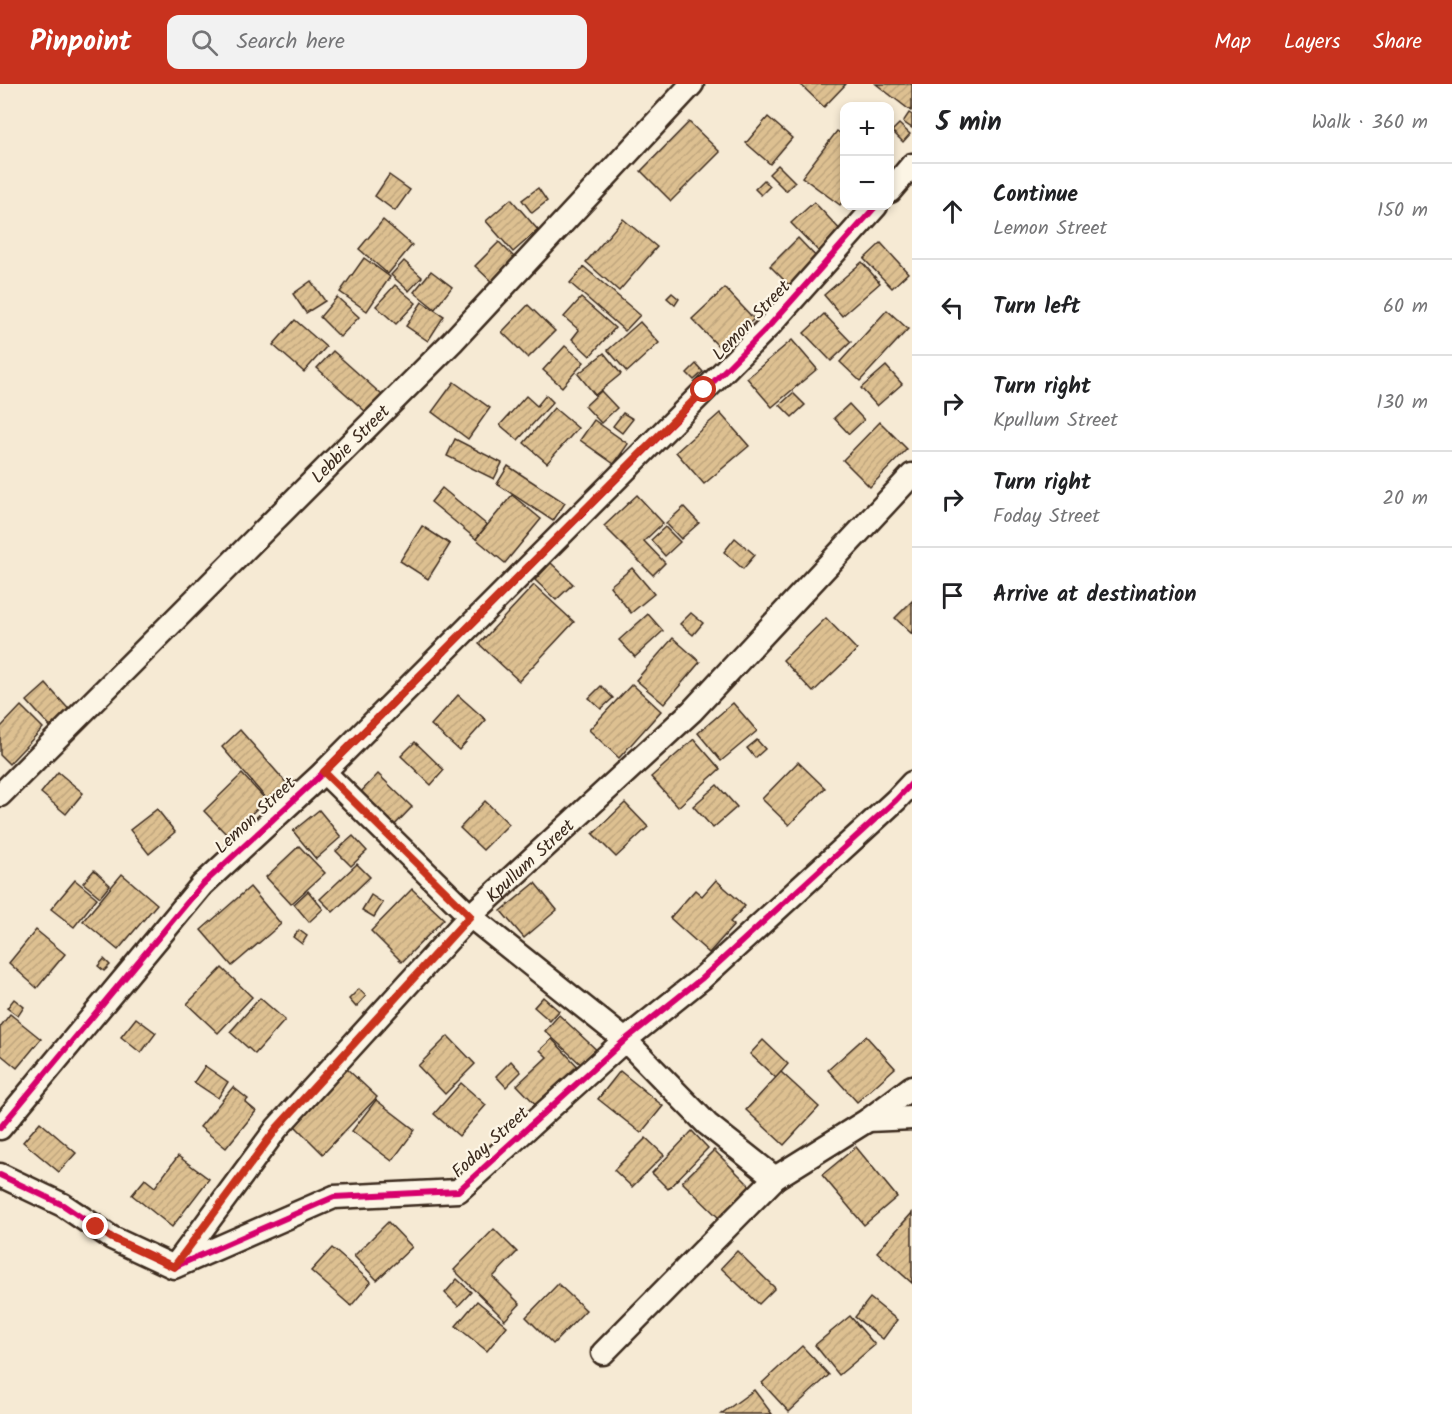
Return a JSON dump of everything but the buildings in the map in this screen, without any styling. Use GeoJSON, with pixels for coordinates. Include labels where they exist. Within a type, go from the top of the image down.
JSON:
{"type":"FeatureCollection","features":[{"type":"Feature","properties":{"kind":"street","name":"Lebbie Street"},"geometry":{"type":"LineString","coordinates":[[0,795],[452,342],[692,84]]}},
{"type":"Feature","properties":{"kind":"street"},"geometry":{"type":"LineString","coordinates":[[894,186],[912,165]]}},
{"type":"Feature","properties":{"kind":"street","name":"Lemon Street"},"geometry":{"type":"LineString","coordinates":[[0,1128],[202,885],[324,772],[771,324],[872,210]]}},
{"type":"Feature","properties":{"kind":"street","name":"Kpullum Street"},"geometry":{"type":"LineString","coordinates":[[174,1267],[277,1128],[470,916],[692,711],[912,476]]}},
{"type":"Feature","properties":{"kind":"street"},"geometry":{"type":"LineString","coordinates":[[324,772],[470,916],[625,1040],[707,1124],[775,1178]]}},
{"type":"Feature","properties":{"kind":"street","name":"Foday Street"},"geometry":{"type":"LineString","coordinates":[[174,1267],[334,1197],[458,1191],[625,1040],[701,979],[912,783]]}},
{"type":"Feature","properties":{"kind":"street"},"geometry":{"type":"LineString","coordinates":[[603,1353],[775,1178],[868,1120],[912,1087]]}},
{"type":"Feature","properties":{"kind":"street"},"geometry":{"type":"LineString","coordinates":[[868,1120],[912,1118]]}},
{"type":"Feature","properties":{"kind":"street"},"geometry":{"type":"LineString","coordinates":[[0,1175],[63,1205],[112,1238],[174,1267]]}},
{"type":"Feature","properties":{"kind":"cycle path"},"geometry":{"type":"LineString","coordinates":[[0,1128],[202,885],[324,772],[771,324],[872,210]]}},
{"type":"Feature","properties":{"kind":"cycle path"},"geometry":{"type":"LineString","coordinates":[[0,1175],[63,1205],[112,1238],[174,1267],[334,1197],[458,1191],[625,1040],[701,979],[912,783]]}},
{"type":"Feature","properties":{"kind":"route"},"geometry":{"type":"LineString","coordinates":[[96,1227],[112,1238],[174,1267],[277,1128],[470,916],[324,772],[704,390]]}}]}
